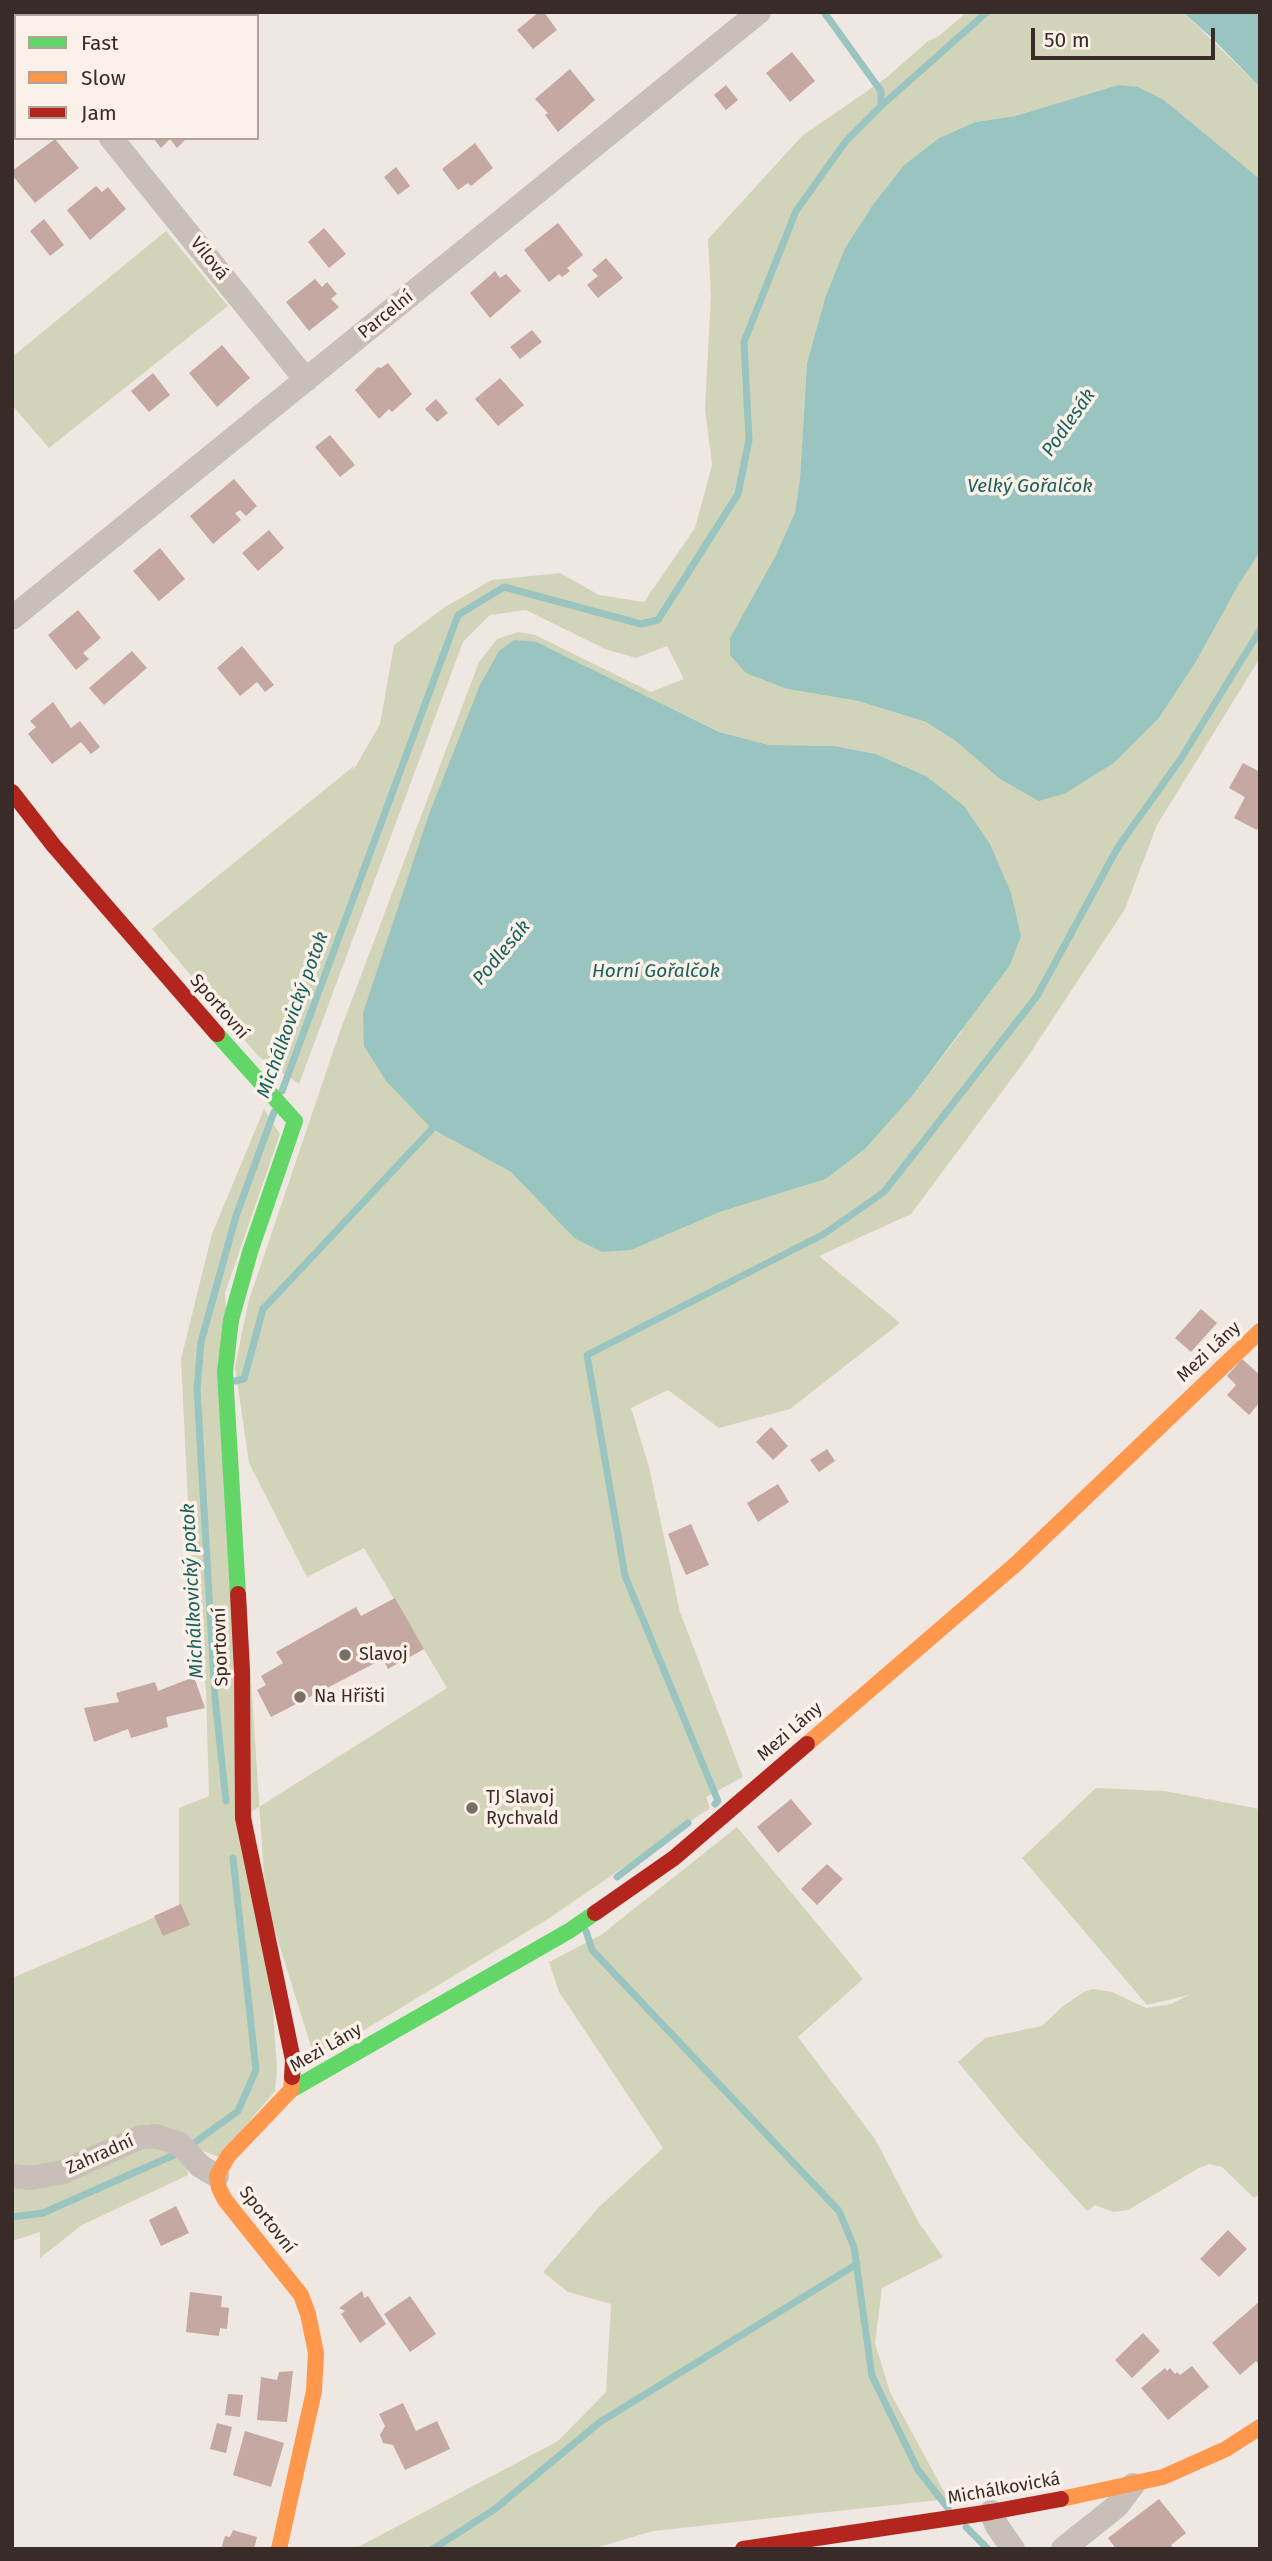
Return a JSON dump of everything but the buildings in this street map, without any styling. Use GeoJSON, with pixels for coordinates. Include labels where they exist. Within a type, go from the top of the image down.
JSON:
{"type":"FeatureCollection","features":[{"type":"Feature","properties":{"kind":"street","name":"Parcelní"},"geometry":{"type":"LineString","coordinates":[[12,618],[759,12]]}},
{"type":"Feature","properties":{"kind":"street","name":"Vilová"},"geometry":{"type":"LineString","coordinates":[[113,140],[306,380]]}},
{"type":"Feature","properties":{"kind":"street","name":"Sportovní"},"geometry":{"type":"LineString","coordinates":[[12,792],[54,846],[295,1121],[250,1252],[234,1308],[225,1373],[242,1671],[243,1818],[293,2060],[291,2090],[229,2156],[209,2171],[225,2200],[300,2295],[308,2314],[316,2353],[314,2391],[279,2549]]}},
{"type":"Feature","properties":{"kind":"street","name":"Mezi Lány"},"geometry":{"type":"LineString","coordinates":[[291,2090],[569,1931],[674,1858],[1016,1564],[1260,1331]]}},
{"type":"Feature","properties":{"kind":"street","name":"Zahradní"},"geometry":{"type":"LineString","coordinates":[[12,2176],[32,2178],[62,2172],[141,2137],[155,2136],[180,2144],[209,2171]]}},
{"type":"Feature","properties":{"kind":"street","name":"Michálkovická"},"geometry":{"type":"LineString","coordinates":[[743,2549],[991,2512],[1133,2485],[1196,2464],[1260,2427]]}},
{"type":"Feature","properties":{"kind":"street"},"geometry":{"type":"LineString","coordinates":[[1063,2549],[1117,2506],[1133,2485]]}},
{"type":"Feature","properties":{"kind":"street"},"geometry":{"type":"LineString","coordinates":[[991,2512],[1013,2549]]}},
{"type":"Feature","properties":{"kind":"green space"},"geometry":{"type":"Polygon","coordinates":[[[967,12],[1183,12],[1260,87],[1260,179],[1164,100],[1118,85],[1015,116],[975,122],[939,138],[904,165],[874,203],[845,248],[825,298],[807,363],[800,478],[795,512],[775,557],[787,689],[858,701],[926,722],[957,742],[1066,793],[1114,763],[1159,718],[1197,660],[1260,552],[1260,658],[1157,825],[1125,909],[1027,1058],[911,1214],[819,1256],[900,1323],[790,1409],[719,1428],[668,1390],[631,1408],[649,1467],[680,1612],[743,1777],[706,1797],[710,1808],[548,1919],[344,2042],[313,2053],[271,1918],[251,1812],[447,1688],[364,1548],[307,1577],[249,1463],[235,1367],[248,1303],[339,1034],[479,662],[497,639],[518,632],[535,635],[651,692],[684,679],[667,646],[636,658],[605,649],[526,610],[490,615],[463,642],[299,1084],[258,1056],[152,929],[354,766],[353,771],[380,724],[394,645],[445,607],[492,580],[560,573],[599,595],[644,602],[695,528],[712,465],[705,408],[711,296],[708,239],[802,136],[886,78],[928,41],[939,36],[967,12]],[[537,642],[432,1129],[511,1172],[574,1238],[631,1250],[720,1212],[826,1179],[865,1149],[913,1095],[962,1031],[926,776],[876,754],[835,746],[769,745],[719,732],[537,642]]]}},
{"type":"Feature","properties":{"kind":"green space"},"geometry":{"type":"Polygon","coordinates":[[[166,231],[228,306],[49,448],[12,405],[12,357],[166,231]]]}},
{"type":"Feature","properties":{"kind":"green space"},"geometry":{"type":"Polygon","coordinates":[[[264,1109],[280,1134],[225,1293],[277,2069],[275,2091],[219,2157],[188,2145],[167,2128],[147,2124],[61,2164],[37,2168],[12,2167],[12,1978],[179,1907],[179,1808],[209,1796],[206,1689],[191,1565],[181,1359],[212,1234],[264,1109]]]}},
{"type":"Feature","properties":{"kind":"green space"},"geometry":{"type":"Polygon","coordinates":[[[1096,1788],[1165,1791],[1260,1809],[1260,2194],[1254,2198],[1222,2167],[1209,2164],[1128,2210],[1113,2212],[1095,2205],[1087,2211],[958,2062],[985,2038],[1042,2026],[1063,2006],[1093,1989],[1112,1992],[1146,2008],[1171,2004],[1189,1995],[1147,2005],[1022,1858],[1096,1788]]]}},
{"type":"Feature","properties":{"kind":"green space"},"geometry":{"type":"Polygon","coordinates":[[[737,1827],[863,1979],[798,2037],[875,2139],[919,2223],[943,2257],[882,2288],[875,2343],[890,2392],[948,2499],[653,2531],[592,2549],[335,2549],[360,2546],[558,2441],[606,2392],[611,2304],[568,2292],[543,2272],[599,2207],[663,2148],[559,1992],[549,1962],[601,1935],[737,1827]]]}},
{"type":"Feature","properties":{"kind":"green space"},"geometry":{"type":"Polygon","coordinates":[[[147,2144],[186,2160],[188,2175],[82,2225],[40,2258],[40,2232],[12,2241],[12,2183],[147,2144]]]}},
{"type":"Feature","properties":{"kind":"water"},"geometry":{"type":"Polygon","coordinates":[[[1183,12],[1260,12],[1260,87],[1214,40],[1183,12]]]}},
{"type":"Feature","properties":{"kind":"water","name":"Velký Gořalčok"},"geometry":{"type":"Polygon","coordinates":[[[1118,85],[1138,87],[1164,100],[1260,179],[1260,552],[1197,660],[1159,718],[1114,763],[1066,793],[1039,801],[1000,779],[957,742],[926,722],[858,701],[787,689],[746,673],[730,655],[730,638],[775,557],[795,512],[800,478],[807,363],[825,298],[845,248],[874,203],[904,165],[939,138],[975,122],[1015,116],[1118,85]]]}},
{"type":"Feature","properties":{"kind":"water","name":"Horní Gořalčok"},"geometry":{"type":"Polygon","coordinates":[[[514,640],[537,642],[719,732],[769,745],[835,746],[876,754],[926,776],[964,806],[990,844],[1011,893],[1021,936],[1010,965],[913,1095],[865,1149],[826,1179],[720,1212],[631,1250],[602,1252],[574,1238],[511,1172],[432,1129],[386,1081],[364,1046],[363,1013],[429,814],[480,685],[499,651],[514,640]]]}},
{"type":"Feature","properties":{"kind":"waterway"},"geometry":{"type":"LineString","coordinates":[[824,12],[881,91],[881,106]]}},
{"type":"Feature","properties":{"kind":"waterway","name":"Michálkovický potok"},"geometry":{"type":"LineString","coordinates":[[282,1091],[458,615],[504,587],[641,624],[658,620],[738,494],[749,440],[744,342],[796,211],[846,141],[881,106],[987,12]]}},
{"type":"Feature","properties":{"kind":"waterway"},"geometry":{"type":"LineString","coordinates":[[715,1804],[718,1801],[625,1576],[587,1355],[824,1234],[884,1192],[1037,996],[1118,847],[1180,760],[1260,630]]}},
{"type":"Feature","properties":{"kind":"waterway","name":"Michálkovický potok"},"geometry":{"type":"LineString","coordinates":[[226,1801],[215,1698],[197,1389],[201,1342],[236,1216],[274,1112]]}},
{"type":"Feature","properties":{"kind":"waterway","name":"Podlesák"},"geometry":{"type":"LineString","coordinates":[[235,1381],[244,1379],[263,1309],[432,1129],[435,1120]]}},
{"type":"Feature","properties":{"kind":"waterway"},"geometry":{"type":"LineString","coordinates":[[617,1877],[688,1823]]}},
{"type":"Feature","properties":{"kind":"waterway","name":"Michálkovický potok"},"geometry":{"type":"LineString","coordinates":[[12,2217],[43,2213],[183,2151],[238,2111],[256,2070],[233,1858]]}},
{"type":"Feature","properties":{"kind":"waterway"},"geometry":{"type":"LineString","coordinates":[[586,1931],[592,1950],[839,2211],[854,2247],[872,2376],[918,2470],[948,2508]]}},
{"type":"Feature","properties":{"kind":"waterway"},"geometry":{"type":"LineString","coordinates":[[433,2549],[495,2509],[600,2422],[857,2264]]}},
{"type":"Feature","properties":{"kind":"waterway"},"geometry":{"type":"LineString","coordinates":[[966,2527],[988,2549]]}},
{"type":"Feature","properties":{"kind":"traffic: fast"},"geometry":{"type":"LineString","coordinates":[[217,1034],[295,1121],[250,1252],[231,1320],[225,1372],[238,1594]]}},
{"type":"Feature","properties":{"kind":"traffic: fast"},"geometry":{"type":"LineString","coordinates":[[291,2090],[569,1931],[595,1913]]}},
{"type":"Feature","properties":{"kind":"traffic: slow"},"geometry":{"type":"LineString","coordinates":[[807,1744],[1016,1564],[1260,1331]]}},
{"type":"Feature","properties":{"kind":"traffic: slow"},"geometry":{"type":"LineString","coordinates":[[279,2549],[314,2391],[316,2353],[301,2295],[225,2200],[217,2176],[228,2156],[291,2090],[292,2077]]}},
{"type":"Feature","properties":{"kind":"traffic: slow"},"geometry":{"type":"LineString","coordinates":[[1061,2499],[1163,2477],[1226,2449],[1260,2427]]}},
{"type":"Feature","properties":{"kind":"traffic: jam"},"geometry":{"type":"LineString","coordinates":[[12,792],[54,846],[217,1034]]}},
{"type":"Feature","properties":{"kind":"traffic: jam"},"geometry":{"type":"LineString","coordinates":[[238,1594],[242,1671],[243,1818],[293,2060],[292,2077]]}},
{"type":"Feature","properties":{"kind":"traffic: jam"},"geometry":{"type":"LineString","coordinates":[[595,1913],[674,1858],[807,1744]]}},
{"type":"Feature","properties":{"kind":"traffic: jam"},"geometry":{"type":"LineString","coordinates":[[743,2549],[1061,2499]]}},
{"type":"Feature","properties":{"kind":"place","name":"Slavoj"},"geometry":{"type":"Point","coordinates":[345,1655]}},
{"type":"Feature","properties":{"kind":"place","name":"Na Hřišti"},"geometry":{"type":"Point","coordinates":[300,1697]}},
{"type":"Feature","properties":{"kind":"place","name":"TJ Slavoj Rychvald"},"geometry":{"type":"Point","coordinates":[472,1808]}}]}
